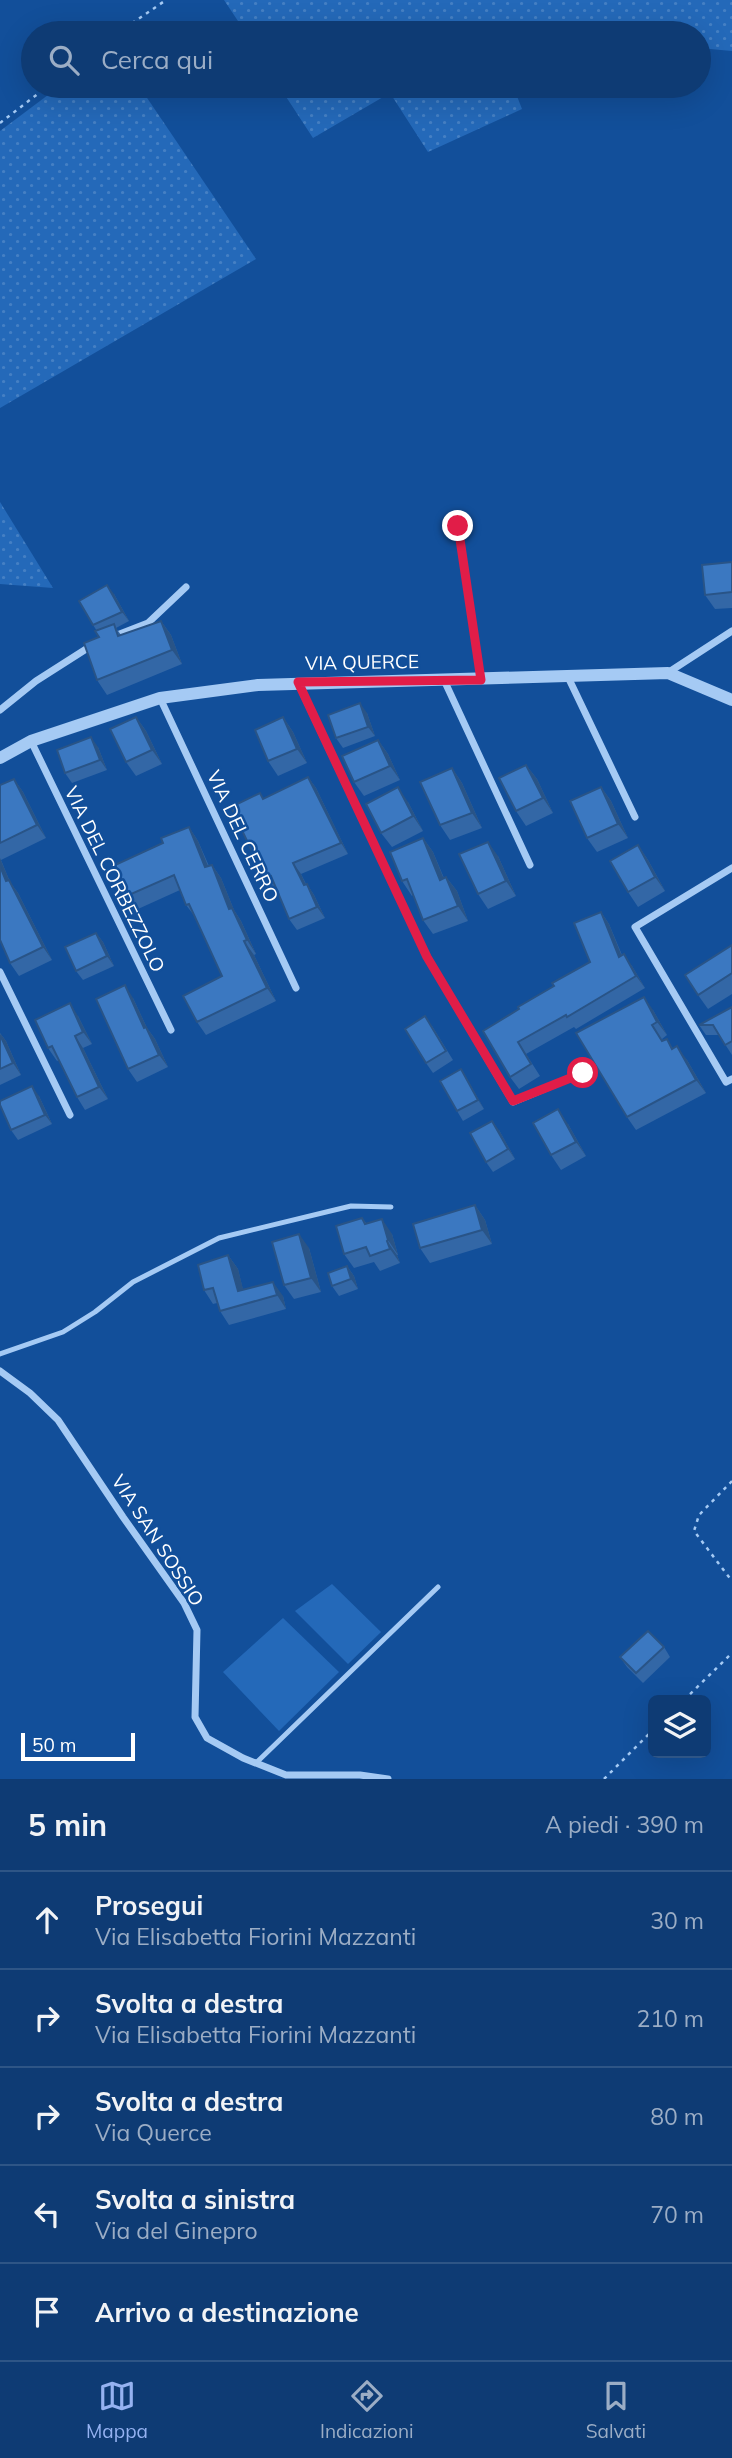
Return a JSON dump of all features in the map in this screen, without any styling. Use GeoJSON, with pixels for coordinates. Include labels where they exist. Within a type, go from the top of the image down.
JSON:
{"type":"FeatureCollection","features":[{"type":"Feature","properties":{"kind":"street"},"geometry":{"type":"LineString","coordinates":[[458,526],[481,680]]}},
{"type":"Feature","properties":{"kind":"street"},"geometry":{"type":"LineString","coordinates":[[0,710],[36,681],[88,646],[148,623],[186,587]]}},
{"type":"Feature","properties":{"kind":"street"},"geometry":{"type":"LineString","coordinates":[[668,673],[732,631]]}},
{"type":"Feature","properties":{"kind":"street","name":"VIA QUERCE"},"geometry":{"type":"LineString","coordinates":[[0,758],[31,741],[160,698],[258,685],[668,673],[732,700]]}},
{"type":"Feature","properties":{"kind":"street"},"geometry":{"type":"LineString","coordinates":[[568,677],[635,817]]}},
{"type":"Feature","properties":{"kind":"street"},"geometry":{"type":"LineString","coordinates":[[444,680],[530,865]]}},
{"type":"Feature","properties":{"kind":"street"},"geometry":{"type":"LineString","coordinates":[[298,682],[427,957],[513,1101],[583,1073]]}},
{"type":"Feature","properties":{"kind":"street","name":"VIA DEL CERRO"},"geometry":{"type":"LineString","coordinates":[[160,698],[296,988]]}},
{"type":"Feature","properties":{"kind":"street","name":"VIA DEL CORBEZZOLO"},"geometry":{"type":"LineString","coordinates":[[31,741],[171,1030]]}},
{"type":"Feature","properties":{"kind":"street"},"geometry":{"type":"LineString","coordinates":[[732,868],[635,927],[726,1082],[732,1079]]}},
{"type":"Feature","properties":{"kind":"street"},"geometry":{"type":"LineString","coordinates":[[0,972],[70,1115]]}},
{"type":"Feature","properties":{"kind":"street","name":"VIA SAN SOSSIO"},"geometry":{"type":"LineString","coordinates":[[0,1371],[30,1393],[58,1420],[122,1517],[184,1603],[197,1630],[194,1717],[207,1738],[286,1775],[360,1775],[388,1779]]}},
{"type":"Feature","properties":{"kind":"lane"},"geometry":{"type":"LineString","coordinates":[[0,1354],[63,1332],[95,1312],[133,1282],[219,1238],[351,1206],[391,1207]]}},
{"type":"Feature","properties":{"kind":"lane"},"geometry":{"type":"LineString","coordinates":[[256,1763],[438,1587]]}},
{"type":"Feature","properties":{"kind":"path"},"geometry":{"type":"LineString","coordinates":[[135,21],[166,0]]}},
{"type":"Feature","properties":{"kind":"path"},"geometry":{"type":"LineString","coordinates":[[0,123],[32,98]]}},
{"type":"Feature","properties":{"kind":"path"},"geometry":{"type":"LineString","coordinates":[[732,1482],[699,1514],[694,1531],[732,1581]]}},
{"type":"Feature","properties":{"kind":"path"},"geometry":{"type":"LineString","coordinates":[[689,1695],[732,1653]]}},
{"type":"Feature","properties":{"kind":"path"},"geometry":{"type":"LineString","coordinates":[[604,1779],[648,1735]]}},
{"type":"Feature","properties":{"kind":"shaded area"},"geometry":{"type":"Polygon","coordinates":[[[224,0],[732,0],[732,51],[711,49],[711,21],[238,21],[224,0]]]}},
{"type":"Feature","properties":{"kind":"shaded area"},"geometry":{"type":"Polygon","coordinates":[[[44,98],[147,98],[256,259],[0,408],[0,131],[44,98]]]}},
{"type":"Feature","properties":{"kind":"shaded area"},"geometry":{"type":"Polygon","coordinates":[[[287,98],[381,98],[313,138],[287,98]]]}},
{"type":"Feature","properties":{"kind":"shaded area"},"geometry":{"type":"Polygon","coordinates":[[[393,98],[518,98],[522,109],[428,152],[393,98]]]}},
{"type":"Feature","properties":{"kind":"shaded area"},"geometry":{"type":"Polygon","coordinates":[[[0,502],[53,588],[0,584],[0,502]]]}},
{"type":"Feature","properties":{"kind":"shaded area"},"geometry":{"type":"Polygon","coordinates":[[[332,1584],[381,1632],[348,1664],[295,1611],[332,1584]]]}},
{"type":"Feature","properties":{"kind":"shaded area"},"geometry":{"type":"Polygon","coordinates":[[[283,1618],[339,1672],[279,1731],[223,1672],[283,1618]]]}},
{"type":"Feature","properties":{"kind":"building"},"geometry":{"type":"Polygon","coordinates":[[[732,562],[732,592],[705,595],[702,565],[732,562]]]}},
{"type":"Feature","properties":{"kind":"building"},"geometry":{"type":"Polygon","coordinates":[[[107,585],[122,612],[93,625],[79,601],[107,585]]]}},
{"type":"Feature","properties":{"kind":"building"},"geometry":{"type":"Polygon","coordinates":[[[161,621],[172,650],[97,680],[84,643],[99,637],[95,631],[114,624],[118,636],[161,621]]]}},
{"type":"Feature","properties":{"kind":"building"},"geometry":{"type":"Polygon","coordinates":[[[360,703],[368,727],[336,738],[328,715],[360,703]]]}},
{"type":"Feature","properties":{"kind":"building"},"geometry":{"type":"Polygon","coordinates":[[[136,717],[152,750],[126,762],[110,729],[136,717]]]}},
{"type":"Feature","properties":{"kind":"building"},"geometry":{"type":"Polygon","coordinates":[[[283,717],[297,749],[268,761],[255,730],[283,717]]]}},
{"type":"Feature","properties":{"kind":"building"},"geometry":{"type":"Polygon","coordinates":[[[91,737],[100,760],[65,773],[57,750],[91,737]]]}},
{"type":"Feature","properties":{"kind":"building"},"geometry":{"type":"Polygon","coordinates":[[[378,740],[390,766],[354,782],[342,756],[378,740]]]}},
{"type":"Feature","properties":{"kind":"building"},"geometry":{"type":"Polygon","coordinates":[[[526,765],[543,798],[516,811],[499,778],[526,765]]]}},
{"type":"Feature","properties":{"kind":"building"},"geometry":{"type":"Polygon","coordinates":[[[452,768],[472,813],[440,825],[420,782],[452,768]]]}},
{"type":"Feature","properties":{"kind":"building"},"geometry":{"type":"Polygon","coordinates":[[[308,777],[341,843],[293,863],[304,885],[307,884],[317,907],[289,919],[271,876],[265,879],[231,807],[260,793],[263,799],[308,777]]]}},
{"type":"Feature","properties":{"kind":"building"},"geometry":{"type":"Polygon","coordinates":[[[14,779],[37,825],[0,843],[0,785],[14,779]]]}},
{"type":"Feature","properties":{"kind":"building"},"geometry":{"type":"Polygon","coordinates":[[[398,787],[413,816],[381,833],[366,804],[398,787]]]}},
{"type":"Feature","properties":{"kind":"building"},"geometry":{"type":"Polygon","coordinates":[[[601,787],[618,824],[587,838],[570,801],[601,787]]]}},
{"type":"Feature","properties":{"kind":"building"},"geometry":{"type":"Polygon","coordinates":[[[189,827],[205,867],[212,865],[229,909],[232,908],[247,940],[244,941],[267,988],[197,1022],[183,996],[222,976],[174,875],[129,895],[115,865],[163,843],[161,838],[189,827]]]}},
{"type":"Feature","properties":{"kind":"building"},"geometry":{"type":"Polygon","coordinates":[[[423,838],[440,880],[446,877],[458,906],[423,920],[407,879],[402,881],[390,852],[423,838]]]}},
{"type":"Feature","properties":{"kind":"building"},"geometry":{"type":"Polygon","coordinates":[[[488,842],[506,881],[478,894],[459,854],[488,842]]]}},
{"type":"Feature","properties":{"kind":"building"},"geometry":{"type":"Polygon","coordinates":[[[638,845],[655,877],[628,892],[610,861],[638,845]]]}},
{"type":"Feature","properties":{"kind":"building"},"geometry":{"type":"Polygon","coordinates":[[[0,866],[43,947],[10,963],[0,940],[0,866]]]}},
{"type":"Feature","properties":{"kind":"building"},"geometry":{"type":"Polygon","coordinates":[[[601,912],[619,957],[624,954],[636,976],[567,1017],[566,1015],[518,1042],[531,1064],[510,1077],[483,1031],[554,986],[552,983],[590,962],[574,923],[601,912]]]}},
{"type":"Feature","properties":{"kind":"building"},"geometry":{"type":"Polygon","coordinates":[[[96,933],[107,956],[76,971],[65,947],[96,933]]]}},
{"type":"Feature","properties":{"kind":"building"},"geometry":{"type":"Polygon","coordinates":[[[732,945],[732,973],[698,995],[685,975],[732,945]]]}},
{"type":"Feature","properties":{"kind":"building"},"geometry":{"type":"Polygon","coordinates":[[[125,985],[159,1055],[128,1069],[96,999],[125,985]]]}},
{"type":"Feature","properties":{"kind":"building"},"geometry":{"type":"Polygon","coordinates":[[[644,997],[657,1022],[652,1025],[662,1041],[667,1039],[672,1049],[677,1046],[696,1080],[627,1117],[576,1033],[644,997]]]}},
{"type":"Feature","properties":{"kind":"building"},"geometry":{"type":"Polygon","coordinates":[[[70,1003],[83,1032],[75,1036],[99,1087],[77,1097],[52,1046],[48,1048],[35,1020],[70,1003]]]}},
{"type":"Feature","properties":{"kind":"building"},"geometry":{"type":"Polygon","coordinates":[[[732,1007],[732,1041],[725,1045],[713,1025],[699,1025],[732,1007]]]}},
{"type":"Feature","properties":{"kind":"building"},"geometry":{"type":"Polygon","coordinates":[[[425,1016],[446,1051],[426,1063],[405,1029],[425,1016]]]}},
{"type":"Feature","properties":{"kind":"building"},"geometry":{"type":"Polygon","coordinates":[[[0,1035],[13,1063],[0,1069],[0,1035]]]}},
{"type":"Feature","properties":{"kind":"building"},"geometry":{"type":"Polygon","coordinates":[[[461,1069],[478,1100],[457,1111],[440,1081],[461,1069]]]}},
{"type":"Feature","properties":{"kind":"building"},"geometry":{"type":"Polygon","coordinates":[[[32,1086],[45,1115],[11,1130],[0,1101],[32,1086]]]}},
{"type":"Feature","properties":{"kind":"building"},"geometry":{"type":"Polygon","coordinates":[[[558,1109],[576,1142],[551,1155],[533,1123],[558,1109]]]}},
{"type":"Feature","properties":{"kind":"building"},"geometry":{"type":"Polygon","coordinates":[[[492,1121],[508,1149],[486,1162],[470,1133],[492,1121]]]}},
{"type":"Feature","properties":{"kind":"building"},"geometry":{"type":"Polygon","coordinates":[[[475,1205],[482,1230],[420,1248],[413,1224],[475,1205]]]}},
{"type":"Feature","properties":{"kind":"building"},"geometry":{"type":"Polygon","coordinates":[[[362,1218],[365,1224],[382,1219],[390,1249],[370,1256],[366,1247],[344,1254],[336,1226],[362,1218]]]}},
{"type":"Feature","properties":{"kind":"building"},"geometry":{"type":"Polygon","coordinates":[[[299,1234],[311,1278],[284,1285],[272,1242],[299,1234]]]}},
{"type":"Feature","properties":{"kind":"building"},"geometry":{"type":"Polygon","coordinates":[[[228,1255],[238,1291],[273,1282],[277,1295],[220,1311],[213,1288],[204,1290],[198,1265],[228,1255]]]}},
{"type":"Feature","properties":{"kind":"building"},"geometry":{"type":"Polygon","coordinates":[[[347,1266],[351,1279],[332,1286],[328,1273],[347,1266]]]}},
{"type":"Feature","properties":{"kind":"building"},"geometry":{"type":"Polygon","coordinates":[[[648,1631],[664,1647],[636,1673],[620,1657],[648,1631]]]}},
{"type":"Feature","properties":{"kind":"route"},"geometry":{"type":"LineString","coordinates":[[458,526],[481,680],[298,682],[427,957],[513,1101],[583,1073]]}}]}
